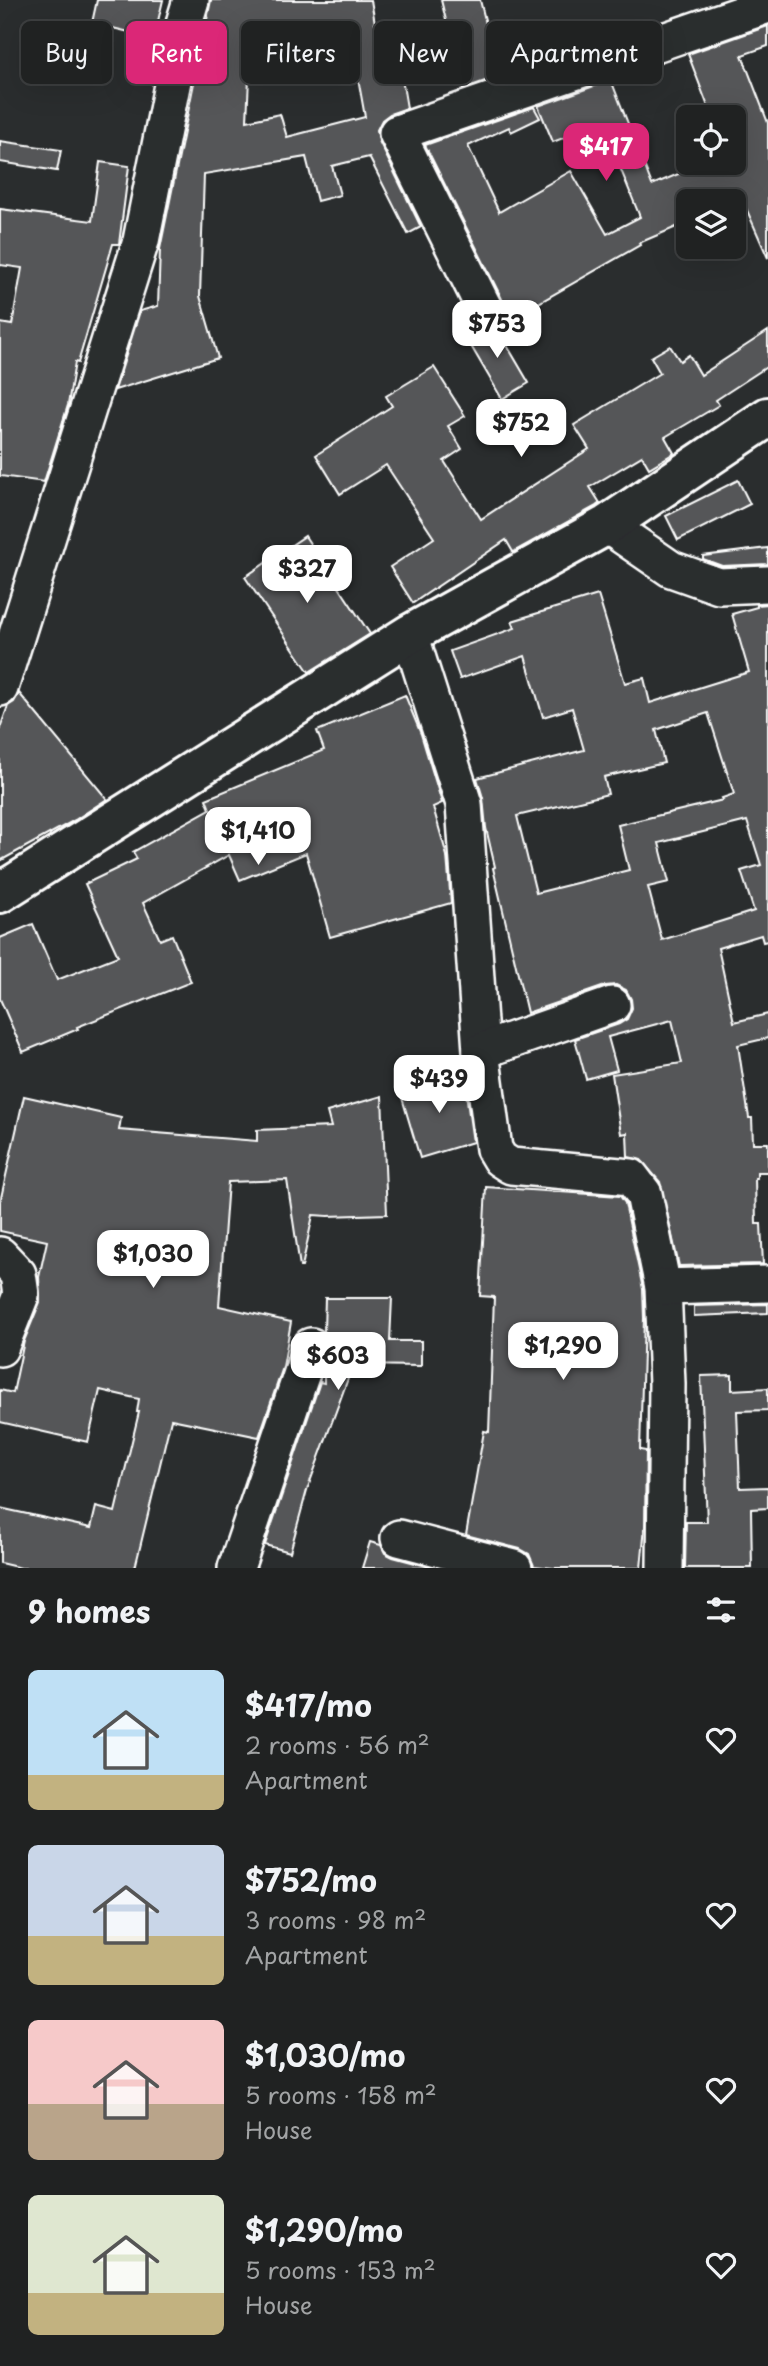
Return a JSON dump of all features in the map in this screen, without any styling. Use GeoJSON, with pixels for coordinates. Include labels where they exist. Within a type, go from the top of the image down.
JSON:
{"type":"FeatureCollection","features":[{"type":"Feature","properties":{"kind":"main road"},"geometry":{"type":"LineString","coordinates":[[0,893],[410,634],[607,525],[768,416]]}},
{"type":"Feature","properties":{"kind":"street"},"geometry":{"type":"LineString","coordinates":[[0,688],[142,241],[191,0]]}},
{"type":"Feature","properties":{"kind":"street"},"geometry":{"type":"LineString","coordinates":[[484,308],[397,133],[768,5]]}},
{"type":"Feature","properties":{"kind":"street"},"geometry":{"type":"LineString","coordinates":[[607,525],[671,569],[719,586],[768,584]]}},
{"type":"Feature","properties":{"kind":"street"},"geometry":{"type":"LineString","coordinates":[[410,634],[464,804],[481,1051],[494,1149],[499,1159],[511,1166],[631,1177],[644,1194],[663,1287],[667,1384],[664,1568]]}},
{"type":"Feature","properties":{"kind":"street"},"geometry":{"type":"LineString","coordinates":[[481,1051],[612,1005]]}},
{"type":"Feature","properties":{"kind":"street"},"geometry":{"type":"LineString","coordinates":[[0,1255],[18,1274],[21,1294],[0,1348]]}},
{"type":"Feature","properties":{"kind":"street"},"geometry":{"type":"LineString","coordinates":[[663,1287],[768,1284]]}},
{"type":"Feature","properties":{"kind":"street"},"geometry":{"type":"LineString","coordinates":[[236,1568],[311,1346]]}},
{"type":"Feature","properties":{"kind":"street"},"geometry":{"type":"LineString","coordinates":[[399,1538],[514,1568]]}},
{"type":"Feature","properties":{"kind":"building"},"geometry":{"type":"Polygon","coordinates":[[[97,0],[163,0],[158,21],[126,21],[126,31],[112,28],[112,21],[92,21],[97,0]]]}},
{"type":"Feature","properties":{"kind":"building"},"geometry":{"type":"Polygon","coordinates":[[[211,0],[371,0],[375,21],[374,84],[403,84],[407,108],[382,120],[377,130],[379,141],[421,227],[408,234],[369,157],[332,166],[340,195],[317,201],[306,157],[204,174],[200,296],[218,358],[115,390],[140,311],[158,306],[160,249],[194,84],[227,84],[227,21],[207,21],[211,0]]]}},
{"type":"Feature","properties":{"kind":"building"},"geometry":{"type":"Polygon","coordinates":[[[441,0],[480,0],[486,24],[486,81],[463,89],[462,84],[472,84],[472,21],[446,21],[441,0]]]}},
{"type":"Feature","properties":{"kind":"building"},"geometry":{"type":"Polygon","coordinates":[[[768,26],[768,46],[742,55],[768,123],[768,258],[746,208],[746,189],[676,189],[676,227],[639,243],[640,245],[507,321],[503,313],[502,299],[425,145],[534,107],[540,118],[511,132],[509,127],[468,146],[499,212],[571,171],[607,234],[640,217],[602,123],[553,142],[538,106],[600,84],[613,84],[652,185],[676,175],[746,175],[746,105],[707,105],[688,54],[768,26]]]}},
{"type":"Feature","properties":{"kind":"building"},"geometry":{"type":"Polygon","coordinates":[[[0,141],[61,150],[57,171],[0,162],[0,141]]]}},
{"type":"Feature","properties":{"kind":"building"},"geometry":{"type":"Polygon","coordinates":[[[100,162],[129,166],[119,244],[113,244],[78,363],[75,362],[68,405],[44,482],[0,476],[0,323],[12,325],[22,268],[0,265],[0,209],[92,221],[100,162]]]}},
{"type":"Feature","properties":{"kind":"building"},"geometry":{"type":"Polygon","coordinates":[[[495,325],[529,383],[502,399],[464,334],[477,326],[483,328],[495,325]]]}},
{"type":"Feature","properties":{"kind":"building"},"geometry":{"type":"Polygon","coordinates":[[[768,331],[768,366],[716,400],[719,405],[665,437],[674,453],[649,468],[642,456],[590,487],[600,503],[596,506],[513,552],[506,540],[413,603],[390,567],[434,538],[386,465],[340,494],[316,455],[392,406],[386,396],[434,367],[465,416],[448,426],[462,449],[444,461],[481,519],[589,449],[574,425],[660,373],[651,357],[670,346],[680,361],[689,355],[701,375],[768,331]]]}},
{"type":"Feature","properties":{"kind":"building"},"geometry":{"type":"Polygon","coordinates":[[[738,480],[750,504],[678,540],[666,516],[738,480]]]}},
{"type":"Feature","properties":{"kind":"building"},"geometry":{"type":"Polygon","coordinates":[[[305,536],[370,634],[309,672],[245,577],[305,536]]]}},
{"type":"Feature","properties":{"kind":"building"},"geometry":{"type":"Polygon","coordinates":[[[768,548],[768,564],[722,566],[703,559],[703,556],[768,548]]]}},
{"type":"Feature","properties":{"kind":"building"},"geometry":{"type":"Polygon","coordinates":[[[598,595],[625,683],[644,678],[650,703],[749,672],[732,614],[768,604],[768,941],[763,942],[761,935],[718,948],[734,1022],[768,1014],[768,1038],[738,1045],[749,1118],[752,1118],[753,1143],[768,1143],[768,1172],[757,1172],[755,1178],[756,1224],[761,1224],[763,1264],[679,1266],[660,1182],[641,1160],[628,1157],[627,1133],[621,1134],[612,1074],[682,1063],[672,1020],[608,1037],[617,1070],[586,1079],[575,1039],[627,1019],[632,1008],[626,990],[616,985],[605,986],[527,1013],[493,868],[495,867],[486,828],[483,798],[477,778],[584,750],[572,708],[543,717],[525,656],[460,679],[450,651],[515,628],[512,621],[598,595]],[[708,713],[656,730],[664,763],[604,777],[608,794],[517,816],[536,893],[629,870],[618,825],[723,800],[722,798],[734,794],[708,713]],[[747,821],[659,843],[669,882],[648,887],[662,940],[754,911],[741,871],[761,865],[747,821]]]}},
{"type":"Feature","properties":{"kind":"building"},"geometry":{"type":"Polygon","coordinates":[[[19,693],[107,799],[75,820],[0,861],[0,728],[8,706],[19,693]]]}},
{"type":"Feature","properties":{"kind":"building"},"geometry":{"type":"Polygon","coordinates":[[[405,695],[421,734],[442,803],[433,807],[447,856],[451,903],[330,937],[306,853],[240,880],[229,855],[143,903],[160,940],[172,935],[191,982],[77,1027],[78,1029],[23,1052],[0,999],[0,938],[33,924],[57,980],[118,956],[85,884],[137,859],[133,852],[210,809],[206,799],[324,750],[317,731],[405,695]]]}},
{"type":"Feature","properties":{"kind":"building"},"geometry":{"type":"Polygon","coordinates":[[[463,1072],[473,1142],[420,1158],[400,1091],[463,1072]]]}},
{"type":"Feature","properties":{"kind":"building"},"geometry":{"type":"Polygon","coordinates":[[[24,1096],[121,1118],[119,1130],[257,1141],[257,1130],[331,1127],[327,1112],[382,1096],[387,1214],[313,1215],[302,1267],[287,1180],[228,1182],[219,1306],[291,1322],[283,1367],[259,1437],[171,1419],[135,1568],[21,1568],[0,1563],[0,1508],[91,1528],[96,1507],[115,1512],[139,1412],[139,1399],[100,1390],[88,1442],[0,1422],[0,1390],[13,1393],[24,1341],[40,1302],[39,1277],[47,1241],[0,1231],[0,1202],[24,1096]]]}},
{"type":"Feature","properties":{"kind":"building"},"geometry":{"type":"Polygon","coordinates":[[[486,1187],[620,1196],[625,1203],[643,1289],[640,1450],[646,1451],[645,1526],[641,1568],[534,1566],[529,1554],[520,1549],[466,1535],[484,1431],[489,1432],[494,1297],[480,1296],[486,1187]]]}},
{"type":"Feature","properties":{"kind":"building"},"geometry":{"type":"Polygon","coordinates":[[[325,1298],[392,1298],[390,1341],[421,1341],[421,1366],[353,1365],[307,1490],[290,1552],[265,1545],[320,1382],[324,1383],[331,1343],[324,1331],[325,1298]]]}},
{"type":"Feature","properties":{"kind":"building"},"geometry":{"type":"Polygon","coordinates":[[[768,1304],[768,1313],[694,1316],[694,1306],[768,1304]]]}},
{"type":"Feature","properties":{"kind":"building"},"geometry":{"type":"Polygon","coordinates":[[[732,1375],[732,1390],[768,1388],[768,1410],[737,1411],[740,1488],[768,1487],[768,1508],[751,1509],[752,1568],[685,1568],[686,1522],[707,1522],[701,1376],[732,1375]]]}},
{"type":"Feature","properties":{"kind":"building"},"geometry":{"type":"Polygon","coordinates":[[[370,1542],[381,1545],[385,1553],[393,1557],[434,1568],[362,1568],[370,1542]]]}}]}
